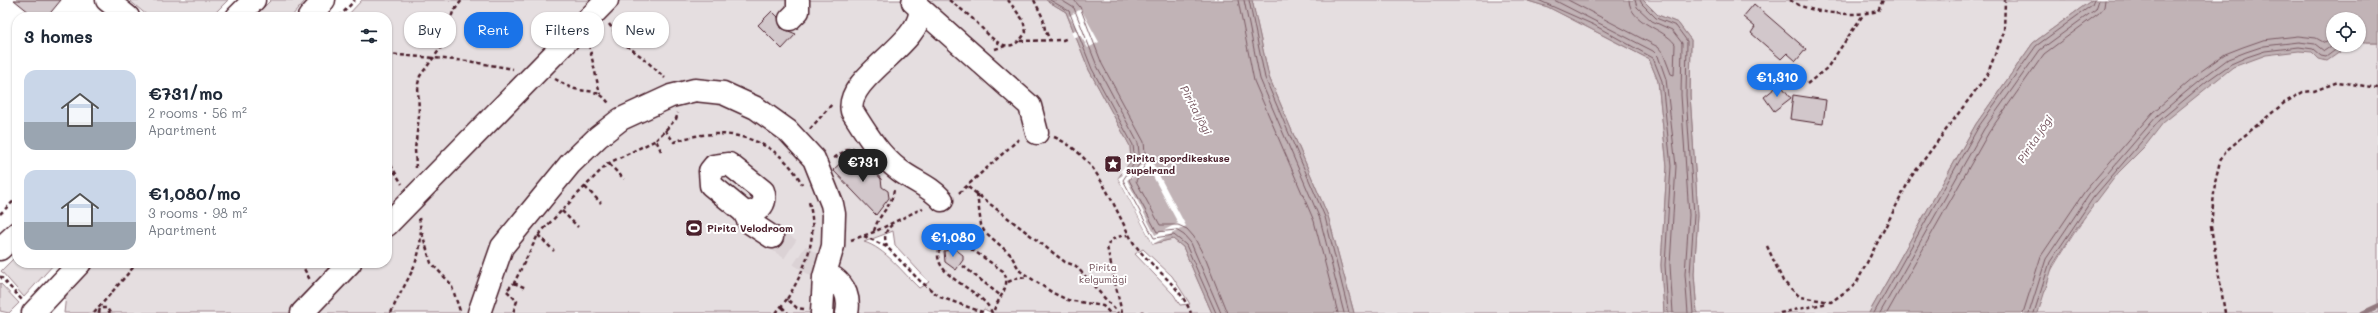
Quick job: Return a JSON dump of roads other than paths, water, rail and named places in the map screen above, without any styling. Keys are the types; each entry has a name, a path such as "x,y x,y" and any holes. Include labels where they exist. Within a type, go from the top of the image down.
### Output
{"main road":[{"path":"107,0 122,12"},
{"path":"235,12 254,0"},
{"path":"313,12 324,0"},
{"path":"915,5 1030,106 1035,120 1037,133"},
{"path":"915,5 920,16 915,28 869,76 852,98 850,104 852,111 880,154 900,171 932,190 942,200"},
{"path":"392,220 598,9"},
{"path":"479,313 502,247 570,164 598,138 611,108 648,106 686,91 708,91 740,99 788,132 814,159 832,204 834,214 833,246 824,277 822,313"},
{"path":"744,212 749,222 772,237"},
{"path":"0,249 12,238"},
{"path":"28,306 58,286 75,268"},
{"path":"302,313 345,268"},
{"path":"834,278 845,291 847,313"},
{"path":"56,313 54,305 58,286"}],"water":[{"name":"Pirita jõgi","path":"1046,0 1252,0 1269,77 1328,216 1354,313 1212,313 1183,247 1173,239 1153,244 1118,178 1131,161 1130,146 1089,70 1066,12"},
{"path":"1525,0 1643,0 1658,15 1678,23 1691,40 1690,95 1698,215 1694,274 1697,313 1664,313 1661,265 1667,166 1658,81 1649,59 1548,7"},
{"name":"Pirita jõgi","path":"2092,0 2378,0 2378,42 2366,42 2366,12 2326,12 2326,52 2340,52 2327,61 2319,59 2312,52 2299,51 2266,55 2233,67 2163,123 2146,145 2118,173 2075,230 2053,265 2038,313 1869,313 1976,124 2033,43"}],"waterway":[{"path":"2363,313 2378,306"}],"tunnel":[{"path":"772,237 834,278"}],"place":[{"name":"Pirita spordikeskuse supelrand","path":"1113,164"},
{"name":"Pirita Velodroom","path":"694,228"}],"park label":[{"name":"Pirita kelgumägi","path":"1103,272"}]}
